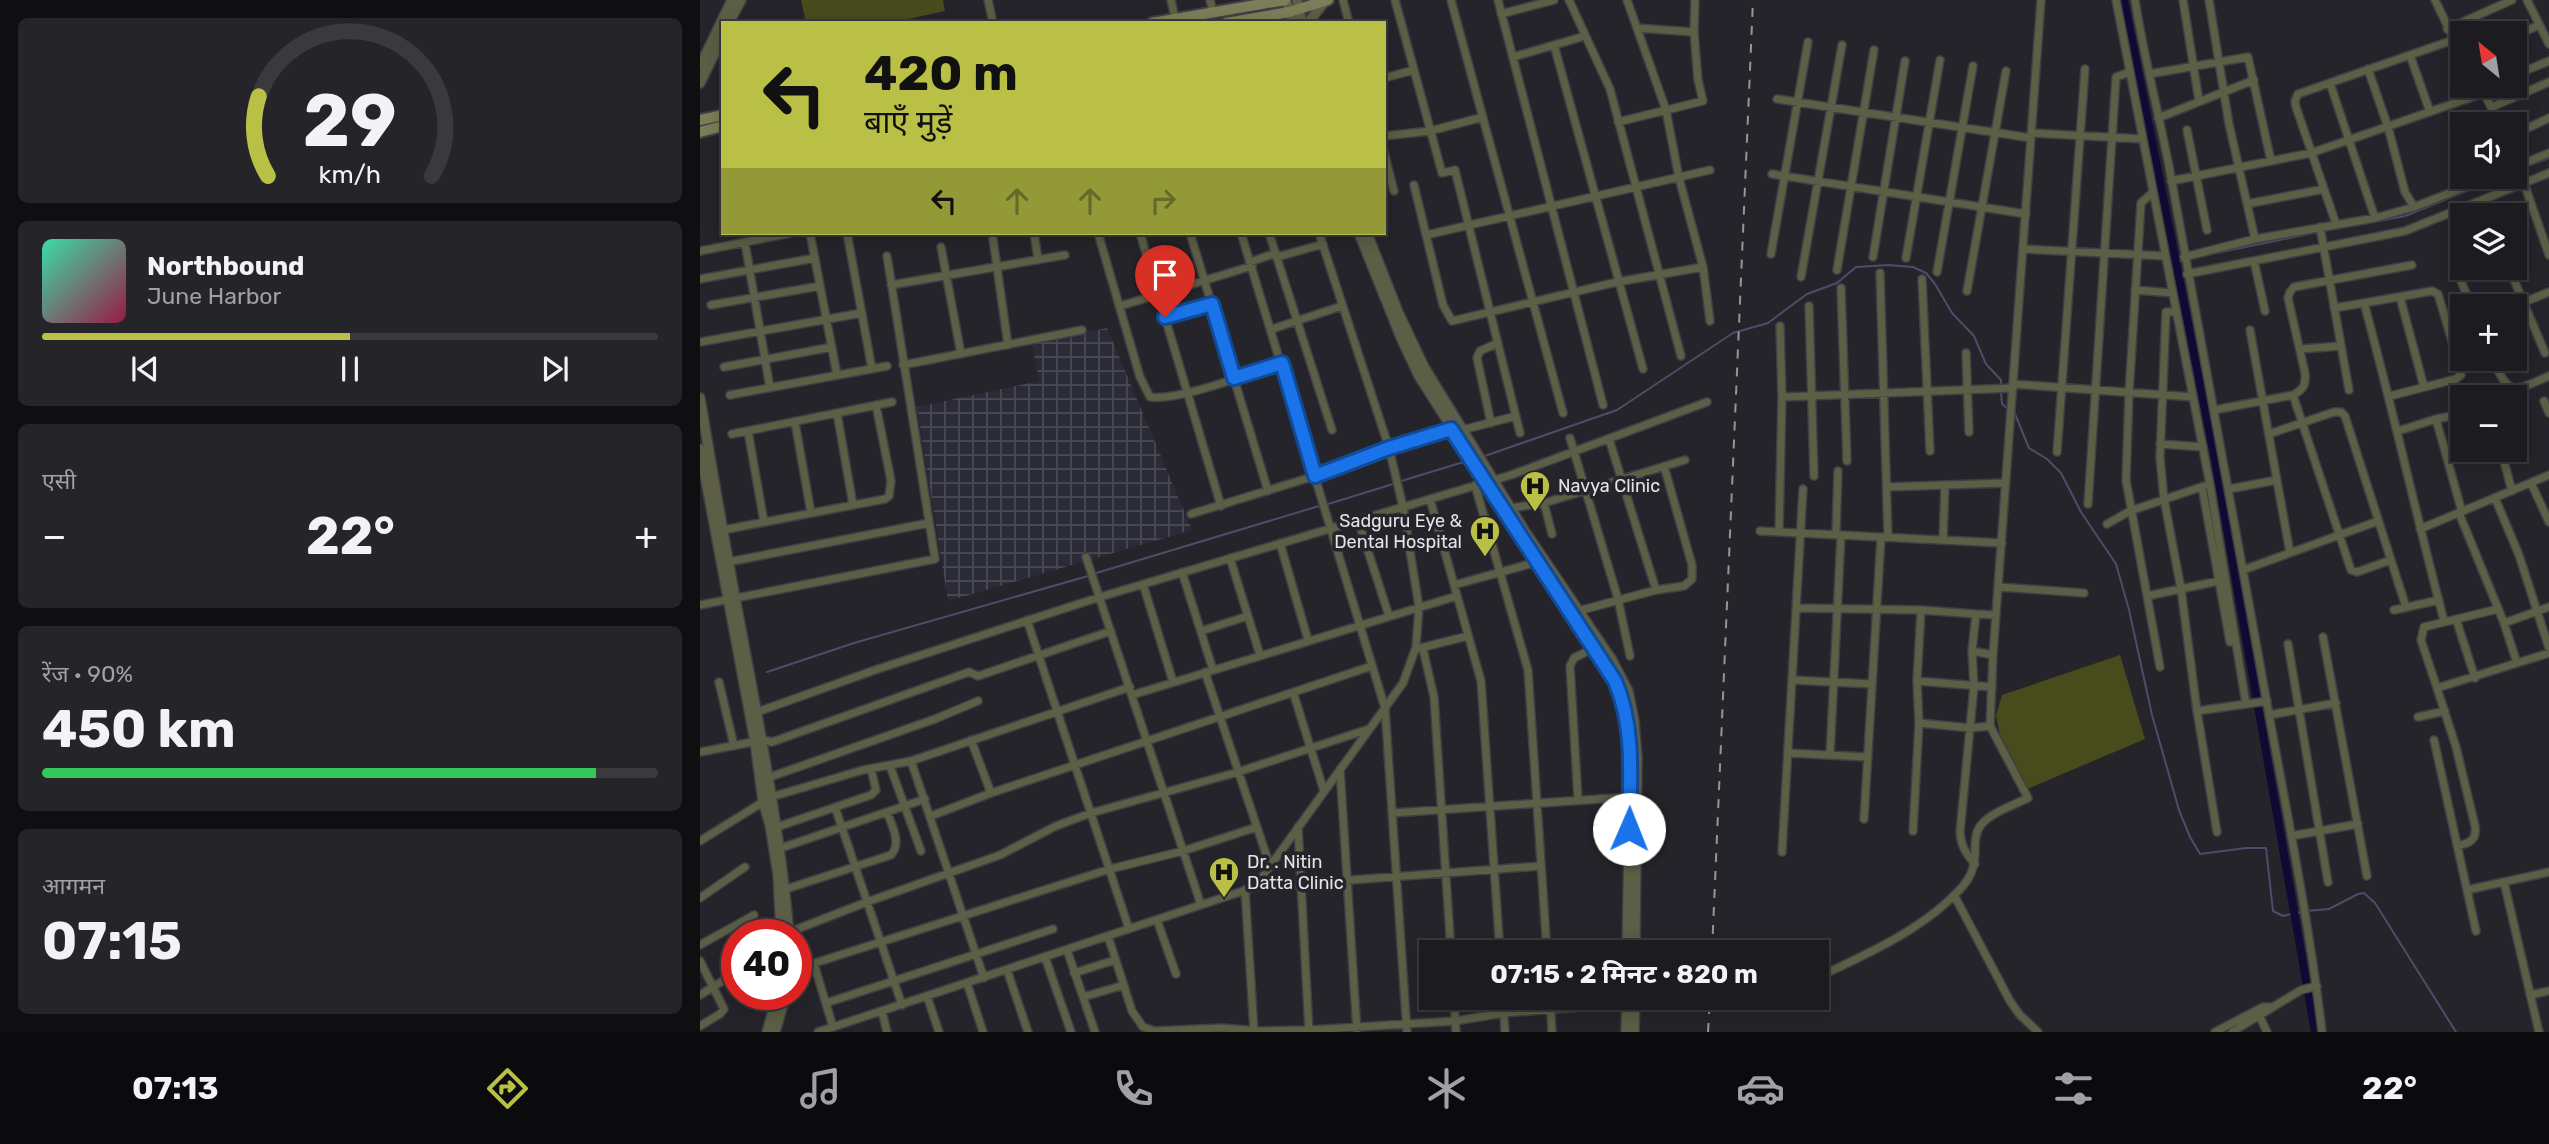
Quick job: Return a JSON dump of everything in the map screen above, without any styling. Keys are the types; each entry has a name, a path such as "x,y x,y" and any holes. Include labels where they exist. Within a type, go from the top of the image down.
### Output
{"main road":[{"path":"1259,19 1291,7 1326,1"},
{"path":"1161,21 1251,3 1291,7"},
{"path":"700,120 721,115"},
{"path":"700,132 721,127"}],"street":[{"path":"722,21 732,0"},
{"path":"730,21 741,0"},
{"path":"988,0 993,21"},
{"path":"1171,0 1175,18"},
{"path":"1210,0 1213,12"},
{"path":"1343,0 1348,21"},
{"path":"1395,0 1442,173 1455,170 1520,433"},
{"path":"1451,0 1563,413"},
{"path":"1498,0 1603,405"},
{"path":"1502,14 1554,0"},
{"path":"1569,0 1609,89 1681,356"},
{"path":"1627,0 1666,110 1679,178 1703,267 1710,321"},
{"path":"1618,122 1703,101 1698,80 1694,32 1695,0"},
{"path":"1829,972 1880,947 1926,918 1954,895 1976,865 1976,840 1983,823 2028,798 1990,726 2011,421 2010,387 2026,214 2041,0"},
{"path":"2116,0 2203,447 2219,582 2230,642"},
{"path":"2134,0 2244,570 2264,701 2269,715 2304,905 2322,1032"},
{"path":"2183,0 2199,101"},
{"path":"2209,0 2223,91 2255,239"},
{"path":"2435,0 2450,34"},
{"path":"2447,29 2512,0"},
{"path":"2527,0 2549,44"},
{"path":"1310,21 1326,1"},
{"path":"1251,3 1259,19"},
{"path":"700,66 721,23"},
{"path":"2527,30 2539,25"},
{"path":"1637,28 1694,32"},
{"path":"1513,57 1586,36"},
{"path":"700,83 721,40"},
{"path":"2336,225 2295,101 2298,94 2450,41"},
{"path":"1771,254 1808,42"},
{"path":"1554,45 1643,369"},
{"path":"1801,277 1842,45"},
{"path":"1837,270 1874,50"},
{"path":"2410,55 2430,112"},
{"path":"2149,74 2248,57 2271,161"},
{"path":"1906,258 1940,60"},
{"path":"1873,257 1905,61"},
{"path":"2527,70 2549,61"},
{"path":"1937,272 1973,66"},
{"path":"2057,452 2085,69"},
{"path":"2368,69 2388,127 2405,192 2414,207"},
{"path":"1386,77 1414,70"},
{"path":"1967,291 2006,71"},
{"path":"2088,504 2116,78 2130,72"},
{"path":"2158,118 2254,79"},
{"path":"2492,107 2549,82"},
{"path":"2330,83 2375,218"},
{"path":"2171,181 2311,153 2430,112 2462,98"},
{"path":"2487,98 2494,112"},
{"path":"1777,99 1996,132 2143,139"},
{"path":"1386,136 1430,131 1483,117"},
{"path":"2527,128 2549,118"},
{"path":"2187,130 2207,230"},
{"path":"2527,164 2549,153"},
{"path":"1386,160 1394,191"},
{"path":"1426,235 1710,170"},
{"path":"2527,182 2549,173"},
{"path":"1772,174 2026,214"},
{"path":"1413,185 1443,305 1452,321 1617,282 1703,267"},
{"path":"2247,204 2324,189"},
{"path":"2168,270 2255,239 2375,218 2414,207 2460,189"},
{"path":"2185,264 2254,261 2405,231 2510,189"},
{"path":"2527,189 2549,255"},
{"path":"2153,192 2141,203 2126,480 2160,667"},
{"path":"2320,227 2349,390"},
{"path":"700,251 782,235"},
{"path":"810,235 837,375"},
{"path":"847,235 873,369"},
{"path":"1034,235 1038,259"},
{"path":"1099,235 1140,377 1150,397 1187,392 1282,363"},
{"path":"1141,235 1221,506"},
{"path":"1191,235 1268,491"},
{"path":"1242,235 1384,708 1406,1028"},
{"path":"1270,235 1332,430"},
{"path":"1320,235 1389,448 1403,506 1419,607 1420,648 1434,696 1450,940"},
{"path":"1360,235 1412,363 1451,429 1469,449 1511,508 1622,676 1634,721 1638,815 1635,940"},
{"path":"1368,235 1413,346 1462,430 1469,449"},
{"path":"993,239 1008,345"},
{"path":"745,243 770,388"},
{"path":"1120,306 1205,281 1276,255 1323,244"},
{"path":"941,247 961,354"},
{"path":"2023,248 2165,256"},
{"path":"891,285 1065,255"},
{"path":"700,605 935,559 887,256"},
{"path":"700,279 815,258"},
{"path":"2254,261 2265,311"},
{"path":"2214,410 2293,395 2302,390 2306,383 2288,298 2294,287 2412,265"},
{"path":"1864,818 1876,611 1887,487 1880,273"},
{"path":"1922,279 1930,451"},
{"path":"711,305 820,286"},
{"path":"1840,288 1847,461"},
{"path":"2135,290 2173,293"},
{"path":"2334,308 2432,291 2438,294 2461,375 2456,379 2390,396"},
{"path":"2527,302 2549,292"},
{"path":"2400,297 2424,387"},
{"path":"2364,303 2390,396 2444,621"},
{"path":"1165,317 1212,304"},
{"path":"1272,330 1342,306"},
{"path":"1809,306 1814,476"},
{"path":"2527,310 2544,353"},
{"path":"2176,312 2166,312 2160,444 2164,499 2182,589 2197,712 2217,832"},
{"path":"700,341 862,313"},
{"path":"1779,532 1783,397 1780,326"},
{"path":"903,365 1083,330"},
{"path":"2250,330 2290,553"},
{"path":"1491,423 1477,358 1480,351 1498,343"},
{"path":"2300,348 2341,346"},
{"path":"724,367 832,347"},
{"path":"1966,353 1969,432"},
{"path":"730,395 887,366"},
{"path":"2498,371 2502,380 2510,387 2521,388 2549,376"},
{"path":"1783,397 2010,387 2193,397"},
{"path":"2293,395 2351,570 2357,572 2391,560"},
{"path":"700,398 723,530 725,563"},
{"path":"2544,401 2549,413"},
{"path":"733,434 892,402"},
{"path":"757,712 1027,620 1490,481 1574,453 1707,402"},
{"path":"723,530 885,499 889,496 891,490 876,405"},
{"path":"2269,434 2334,412 2341,412 2345,416 2406,607"},
{"path":"837,413 853,505"},
{"path":"1462,430 1516,416"},
{"path":"2398,431 2450,416"},
{"path":"2436,419 2461,512 2517,663"},
{"path":"795,422 811,513"},
{"path":"1191,514 1315,476 1389,448 1451,429"},
{"path":"748,431 764,522"},
{"path":"1570,438 1618,599 1630,656"},
{"path":"1609,439 1656,590"},
{"path":"2160,444 2203,447"},
{"path":"700,449 759,741 777,848 784,919"},
{"path":"1511,508 1544,503 1685,460"},
{"path":"2504,462 2512,491"},
{"path":"1578,611 1656,590 1684,586 1692,579 1692,565 1664,466"},
{"path":"1830,755 1837,609 1838,471"},
{"path":"2420,529 2549,475"},
{"path":"2229,489 2277,480"},
{"path":"1490,481 1537,562 1615,681 1624,708 1630,797 1627,940"},
{"path":"1887,487 2006,483"},
{"path":"2531,483 2549,522"},
{"path":"1475,485 1528,670 1546,940"},
{"path":"1943,540 1945,485"},
{"path":"2107,524 2130,511 2206,486"},
{"path":"2206,486 2248,704"},
{"path":"1782,852 1803,489"},
{"path":"2437,688 2475,678 2549,651 2519,555 2495,498"},
{"path":"1430,499 1480,681 1499,940"},
{"path":"1544,503 1552,534"},
{"path":"1358,520 1388,616"},
{"path":"2244,570 2378,521"},
{"path":"725,563 929,523"},
{"path":"1760,531 2002,543"},
{"path":"1280,543 1308,640"},
{"path":"1086,557 1201,905"},
{"path":"1230,558 1260,655"},
{"path":"1454,585 1537,562"},
{"path":"1182,572 1200,631 1220,717 1270,866"},
{"path":"2147,596 2219,582"},
{"path":"1143,584 1173,682"},
{"path":"1998,587 2084,593"},
{"path":"700,841 767,799 871,769 911,761 1057,712 1173,682 1457,596"},
{"path":"731,598 757,712 759,741 770,777 767,799 777,827 777,848"},
{"path":"2394,610 2439,600"},
{"path":"2504,623 2549,607"},
{"path":"1797,608 1920,610 1997,615"},
{"path":"2458,846 2472,841 2476,832 2456,747 2421,640 2421,632 2424,627 2444,621 2498,609"},
{"path":"1913,831 1919,723 1917,681 1920,610"},
{"path":"1976,614 1972,651 1974,686 1971,727 1960,832 1965,853 1976,865"},
{"path":"1200,631 1248,616"},
{"path":"2456,619 2475,678"},
{"path":"1027,620 1129,929"},
{"path":"700,752 759,741 772,742 969,672 978,676 1111,631"},
{"path":"1420,648 1468,636"},
{"path":"2323,637 2367,877"},
{"path":"2288,644 2328,882"},
{"path":"1255,887 1403,683 1420,648"},
{"path":"1578,799 1570,666 1574,658 1594,648"},
{"path":"1972,651 1993,655"},
{"path":"931,816 991,793 1372,666"},
{"path":"1793,680 1872,684"},
{"path":"1917,681 1992,687"},
{"path":"719,682 734,746"},
{"path":"1293,692 1324,791"},
{"path":"2197,712 2264,701"},
{"path":"770,777 978,702"},
{"path":"2269,715 2336,704"},
{"path":"2418,717 2445,711"},
{"path":"1919,723 1990,726"},
{"path":"812,923 1013,850 1056,826 1091,813 1238,772 1369,728"},
{"path":"971,740 991,793"},
{"path":"2434,740 2476,932"},
{"path":"1788,753 1867,757"},
{"path":"911,761 984,978"},
{"path":"890,766 921,851"},
{"path":"777,827 870,796 876,790 871,769"},
{"path":"1340,769 1357,1030"},
{"path":"1392,813 1630,797"},
{"path":"777,848 925,799"},
{"path":"835,807 902,1005"},
{"path":"782,890 891,855 897,849 897,842 887,812"},
{"path":"2291,836 2358,824"},
{"path":"833,1027 814,964 1110,869 1184,851 1257,827"},
{"path":"1298,827 1309,1031"},
{"path":"821,1031 1255,887 1541,866"},
{"path":"700,898 745,867"},
{"path":"2467,890 2549,872"},
{"path":"2504,882 2539,1032"},
{"path":"1245,890 1258,1031"},
{"path":"1954,895 2004,991 2026,1021 2038,1032"},
{"path":"700,945 754,915"},
{"path":"1157,920 1176,974"},
{"path":"826,1003 1053,929"},
{"path":"1108,936 1135,1017 1149,1031 1406,1028 1504,1013 1551,1010 1552,1032"},
{"path":"1067,950 1094,1032"},
{"path":"1045,957 1071,1032"},
{"path":"1074,973 1115,960"},
{"path":"700,961 724,1009 700,1026"},
{"path":"1007,970 1028,1032"},
{"path":"700,995 721,982"},
{"path":"967,983 984,1032"},
{"path":"1083,997 1124,985"},
{"path":"2232,1032 2301,990 2315,986"},
{"path":"2530,995 2549,991"},
{"path":"927,996 939,1032"},
{"path":"2215,1032 2263,1007 2272,1007"},
{"path":"767,1032 773,1010"},
{"path":"775,1032 781,1010"},
{"path":"1455,1010 1456,1032"},
{"path":"1504,1010 1505,1032"},
{"path":"1626,1032 1629,1010"},
{"path":"1632,1010 1634,1032"},
{"path":"882,1012 887,1032"},
{"path":"2260,1017 2267,1032"},
{"path":"2026,1021 2026,1032"}],"shaded area":[{"path":"1107,328 1192,530 948,601 917,407 1039,381 1032,343"}],"green space":[{"path":"801,0 943,0 945,11 899,21 806,21"},
{"path":"2120,655 2145,739 2027,789 2000,736 1996,715 2002,695"}],"waterway":[{"path":"2124,0 2215,460 2315,1032"},
{"path":"2527,166 2549,158"},
{"path":"2379,221 2405,216 2471,189"},
{"path":"2324,231 2349,226"},
{"path":"2197,257 2318,232"},
{"path":"2175,262 2185,260"},
{"path":"1482,457 1617,410 1733,333 1768,323 1807,294 1837,283 1856,267 1913,267 1926,273 1952,313 1974,336 1986,364 2001,380 2001,387"},
{"path":"2001,392 2002,404 2008,409"},
{"path":"2015,414 2029,448 2047,459 2061,473 2081,512 2116,564 2152,715 2179,810 2190,837 2200,854 2266,848 2273,911 2283,916 2300,912"},
{"path":"1398,482 1470,460"},
{"path":"1325,505 1393,484"},
{"path":"1093,574 1319,506"},
{"path":"767,672 854,643 1088,576"},
{"path":"2306,911 2329,909 2364,893 2375,903 2456,1032"}],"railway":[{"path":"1713,940 1753,0"},
{"path":"1708,1032 1709,1010"}],"place":[{"name":"Navya Clinic","path":"1535,513"},
{"name":"Sadguru Eye & Dental Hospital","path":"1485,558"},
{"name":"Dr. . Nitin Datta Clinic","path":"1224,899"}],"route":[{"path":"1165,317 1212,304 1234,378 1282,363 1315,476 1389,448 1451,429 1615,681 1627,722 1629,829"}]}
